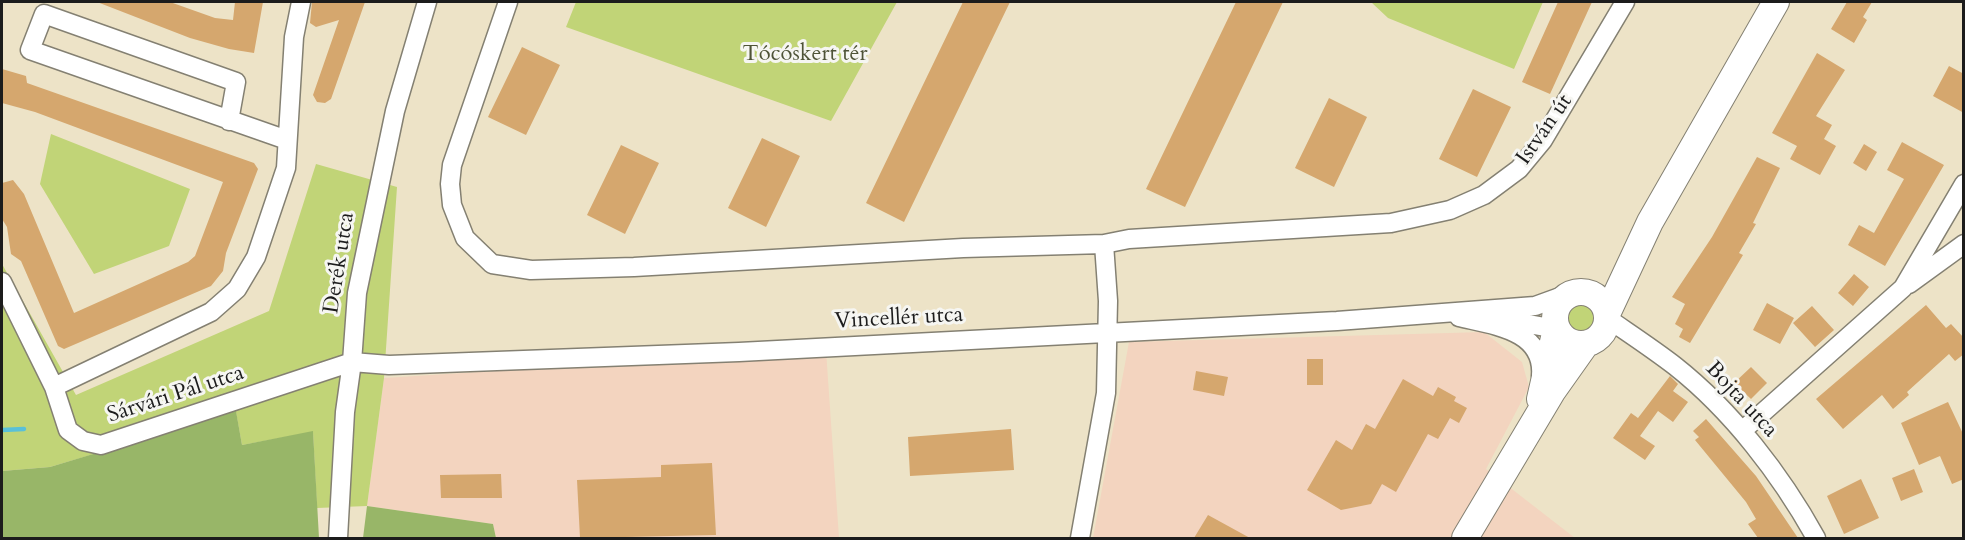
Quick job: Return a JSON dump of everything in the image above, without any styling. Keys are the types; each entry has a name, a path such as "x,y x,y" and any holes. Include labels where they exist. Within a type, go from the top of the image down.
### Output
{"street":[{"path":"54,387 211,312 237,289 256,257 286,168 294,37 301,2"},
{"name":"Derék utca","path":"338,538 344,422 352,362 357,293 395,111 427,2"},
{"path":"508,2 452,165 452,205 465,238 492,264 531,270 633,267 963,248 1104,244 1108,332 1106,393 1080,538"},
{"name":"István út","path":"1104,244 1149,238 1391,223 1450,210 1484,195 1519,169 1543,140 1625,2"},
{"path":"1465,538 1534,421 1586,344 1601,335 1607,316 1650,222 1776,2"},
{"path":"229,121 236,82 44,14 30,50 229,121 287,140"},
{"path":"1903,288 1964,184"},
{"path":"1534,421 1556,329 1555,309 1577,293 1650,222"},
{"path":"1742,430 1903,288 1964,244"},
{"name":"Sárvári Pál utca","path":"2,282 54,387 68,430 83,441 101,445 352,362"},
{"path":"1577,293 1600,300 1607,316"},
{"name":"Vincellér utca","path":"352,362 389,365 684,355 1448,314 1535,306 1577,293"},
{"path":"1448,314 1507,328 1529,341 1542,369 1534,421"},
{"name":"Vincellér utca","path":"1448,314 1514,320 1556,329"},
{"name":"Bojta utca","path":"1607,316 1676,367 1742,430 1793,497 1816,538"},
{"path":"1556,329 1572,343 1586,344"}],"shaded area":[{"path":"1484,332 1522,362 1529,387 1486,469 1575,538 1093,538 1129,342"},
{"path":"826,350 839,538 496,538 493,524 367,506 384,378"}],"green space":[{"name":"Tócóskert tér","path":"576,2 897,2 831,121 566,27"},
{"path":"1371,2 1543,2 1514,69 1388,18"},
{"path":"51,134 190,189 169,246 94,274 40,184"},
{"path":"316,164 397,187 384,378 367,506 317,508 313,432 242,445 236,412 50,467 2,471 2,264 76,395 269,311"},
{"path":"1580,300 1587,301 1593,306 1598,312 1598,326 1593,332 1587,337 1580,338 1573,337 1567,332 1562,326 1561,319 1562,312 1567,306 1573,301"},
{"path":"236,411 242,445 313,431 319,538 2,538 2,471 50,467"},
{"path":"367,506 493,524 496,538 363,538"}],"building":[{"path":"97,2 170,2 215,18 233,20 235,2 263,2 254,53 229,49 190,38"},
{"path":"312,2 365,2 331,99 325,103 317,102 313,95 339,20 316,27 310,23"},
{"path":"963,2 1010,2 904,222 866,203"},
{"path":"1236,2 1283,2 1185,207 1146,189"},
{"path":"1558,2 1592,2 1550,94 1522,82"},
{"path":"1847,2 1872,2 1863,17 1867,20 1854,43 1831,29"},
{"path":"522,47 560,65 526,135 488,117"},
{"path":"1817,53 1845,70 1816,116 1832,125 1824,139 1836,146 1820,175 1790,159 1797,146 1772,133"},
{"path":"1949,66 1964,74 1964,113 1933,96"},
{"path":"2,69 26,76 27,83 254,163 258,169 226,253 223,271 211,286 64,349 58,346 21,261 11,254 7,227 2,219 2,183 13,180 24,194 74,313 188,262 195,256 223,182 35,112 2,103"},
{"path":"1473,89 1511,107 1477,177 1439,159"},
{"path":"1329,98 1367,117 1334,187 1295,168"},
{"path":"762,138 800,156 766,227 728,208"},
{"path":"1902,142 1944,165 1885,266 1848,245 1859,225 1874,233 1904,179 1887,170"},
{"path":"1864,144 1877,152 1866,171 1853,163"},
{"path":"621,145 659,163 625,234 587,215"},
{"path":"1757,157 1780,168 1753,223 1756,224 1739,253 1743,255 1690,343 1679,337 1683,329 1675,324 1685,304 1672,297 1712,237"},
{"path":"1854,274 1869,287 1853,306 1838,293"},
{"path":"1767,303 1794,318 1780,344 1753,330"},
{"path":"1926,305 1946,328 1951,324 1964,338 1964,354 1955,361 1949,354 1907,392 1909,395 1893,409 1882,395 1843,429 1816,399"},
{"path":"1812,306 1834,330 1815,347 1793,323"},
{"path":"1307,359 1323,359 1323,385 1307,385"},
{"path":"1751,367 1767,383 1751,399 1734,383"},
{"path":"1196,371 1228,377 1224,396 1193,390"},
{"path":"1670,376 1678,384 1673,391 1688,402 1673,422 1658,411 1640,436 1655,446 1645,460 1613,438 1631,413 1638,418"},
{"path":"1403,379 1433,396 1438,387 1456,397 1454,401 1467,408 1459,423 1450,418 1438,439 1428,434 1396,492 1382,484 1371,504 1341,510 1307,490 1336,440 1352,450 1366,424 1375,429"},
{"path":"1948,402 1964,436 1964,479 1952,484 1940,456 1919,465 1901,423"},
{"path":"1706,419 1756,476 1798,538 1758,538 1748,524 1756,519 1746,502 1695,440 1699,437 1693,431"},
{"path":"1011,429 1014,470 910,476 908,437"},
{"path":"712,463 716,535 580,538 577,480 661,477 661,465"},
{"path":"1914,469 1923,492 1901,501 1892,478"},
{"path":"501,474 502,498 441,498 440,475"},
{"path":"1861,479 1879,518 1844,534 1827,496"},
{"path":"1208,515 1250,538 1194,538"}],"waterway":[{"path":"2,430 24,429"}]}
